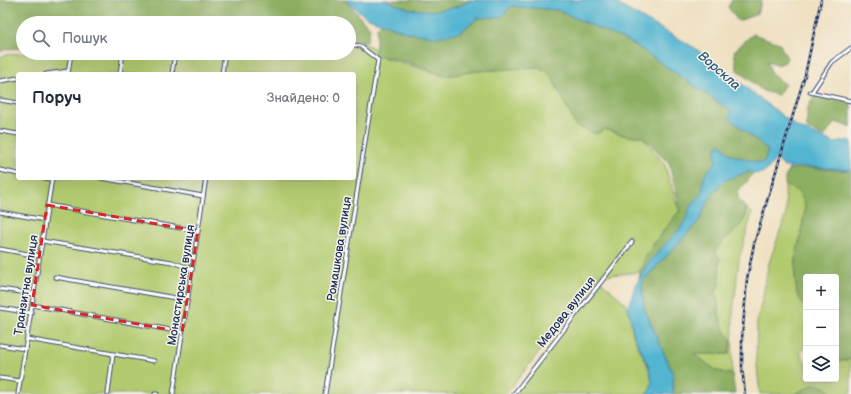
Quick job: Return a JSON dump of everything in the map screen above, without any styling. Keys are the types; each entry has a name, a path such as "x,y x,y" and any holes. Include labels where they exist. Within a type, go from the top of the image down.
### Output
{"street":[{"name":"Ромашкова вулиця","path":"325,394 378,60 360,46 356,45"},
{"path":"851,48 832,62 811,92 851,101"},
{"path":"68,72 69,60"},
{"path":"120,72 122,60"},
{"path":"172,72 174,60"},
{"path":"222,72 224,60"},
{"path":"0,81 16,78"},
{"path":"0,100 16,103"},
{"path":"0,131 16,134"},
{"path":"0,170 16,174"},
{"name":"Транзитна вулиця","path":"18,394 52,180"},
{"path":"112,180 203,196"},
{"name":"Монастирська вулиця","path":"173,394 206,180"},
{"path":"47,205 198,231"},
{"path":"0,212 45,220"},
{"path":"42,242 172,262 192,270"},
{"name":"Медова вулиця","path":"514,394 632,242"},
{"path":"0,249 40,256"},
{"path":"55,277 187,300"},
{"path":"0,289 34,294"},
{"path":"32,305 182,332"},
{"path":"0,308 31,313"},
{"path":"27,339 154,361"},
{"path":"0,345 25,349"},
{"path":"108,394 113,354"},
{"path":"0,378 20,381"}],"highlighted area":[{"path":"47,205 198,231 182,332 32,305"}],"green space":[{"path":"0,0 345,0 370,28 367,42 356,40 356,16 16,16 16,48 7,49 0,52"},
{"path":"385,0 471,0 449,9 423,11 405,8"},
{"path":"732,0 762,0 757,14 738,21 728,7"},
{"path":"511,6 557,10 632,43 731,111 730,118 768,150 765,160 761,163 731,155 720,143 716,148 716,162 704,178 703,191 690,208 681,227 646,266 639,279 644,260 649,251 680,210 669,163 642,136 626,136 605,129 596,134 576,126 551,75 539,67 478,71 445,76 407,62 375,55 377,28 381,23 409,33 460,32 478,18 501,17"},
{"path":"753,34 779,43 787,58 785,62 778,65 767,61 772,75 785,84 778,95 763,91 737,70 734,51"},
{"path":"356,42 373,48 384,58 445,76 478,71 539,67 551,74 576,126 605,129 626,136 642,136 665,165 678,208 680,210 648,253 640,272 599,276 506,394 0,394 0,57 16,54 16,60 356,60"},
{"path":"815,95 851,103 851,127 835,122 824,137 807,128 807,109"},
{"path":"810,168 851,171 851,359 839,361 839,274 803,274 803,304 797,294 795,276 796,258 805,211 804,201 798,191 785,185 785,178 789,169"},
{"path":"750,172 753,173 746,183 737,191 739,200 746,207 743,222 718,246 715,251 720,259 720,284 716,291 720,319 731,340 729,354 694,354 717,371 732,374 735,394 673,394 673,374 644,308 642,289 643,281 700,220 715,190 728,179"},
{"path":"785,185 798,191 804,201 805,211 796,258 795,276 797,294 803,304 803,348 800,354 803,358 803,382 839,382 839,361 851,359 851,394 760,394 756,357 757,321 768,266 786,214"},
{"path":"746,207 752,213 739,259 733,312 732,374 717,371 693,354 729,354 731,340 720,319 716,291 720,284 720,259 714,251 746,216"},
{"path":"601,281 628,307 633,335 650,374 652,382 650,389 646,394 514,394"},
{"path":"815,384 827,388 832,394 794,394"}],"water":[{"name":"Ворскла","path":"345,0 385,0 409,9 432,11 457,7 471,0 610,0 695,48 797,127 835,143 851,140 851,170 784,167 776,158 763,173 755,174 750,172 732,178 725,181 715,190 700,220 643,281 642,289 644,308 673,374 673,394 646,394 649,392 652,382 649,367 634,336 628,307 634,289 646,266 681,227 690,208 703,191 704,178 707,171 716,162 716,148 720,143 731,155 761,163 765,160 768,150 729,118 731,111 632,43 557,10 511,6 501,17 478,18 460,32 438,37 409,33 366,17"}],"railway":[{"path":"745,394 742,367 742,339 747,279 754,244 805,75 821,0"}]}
